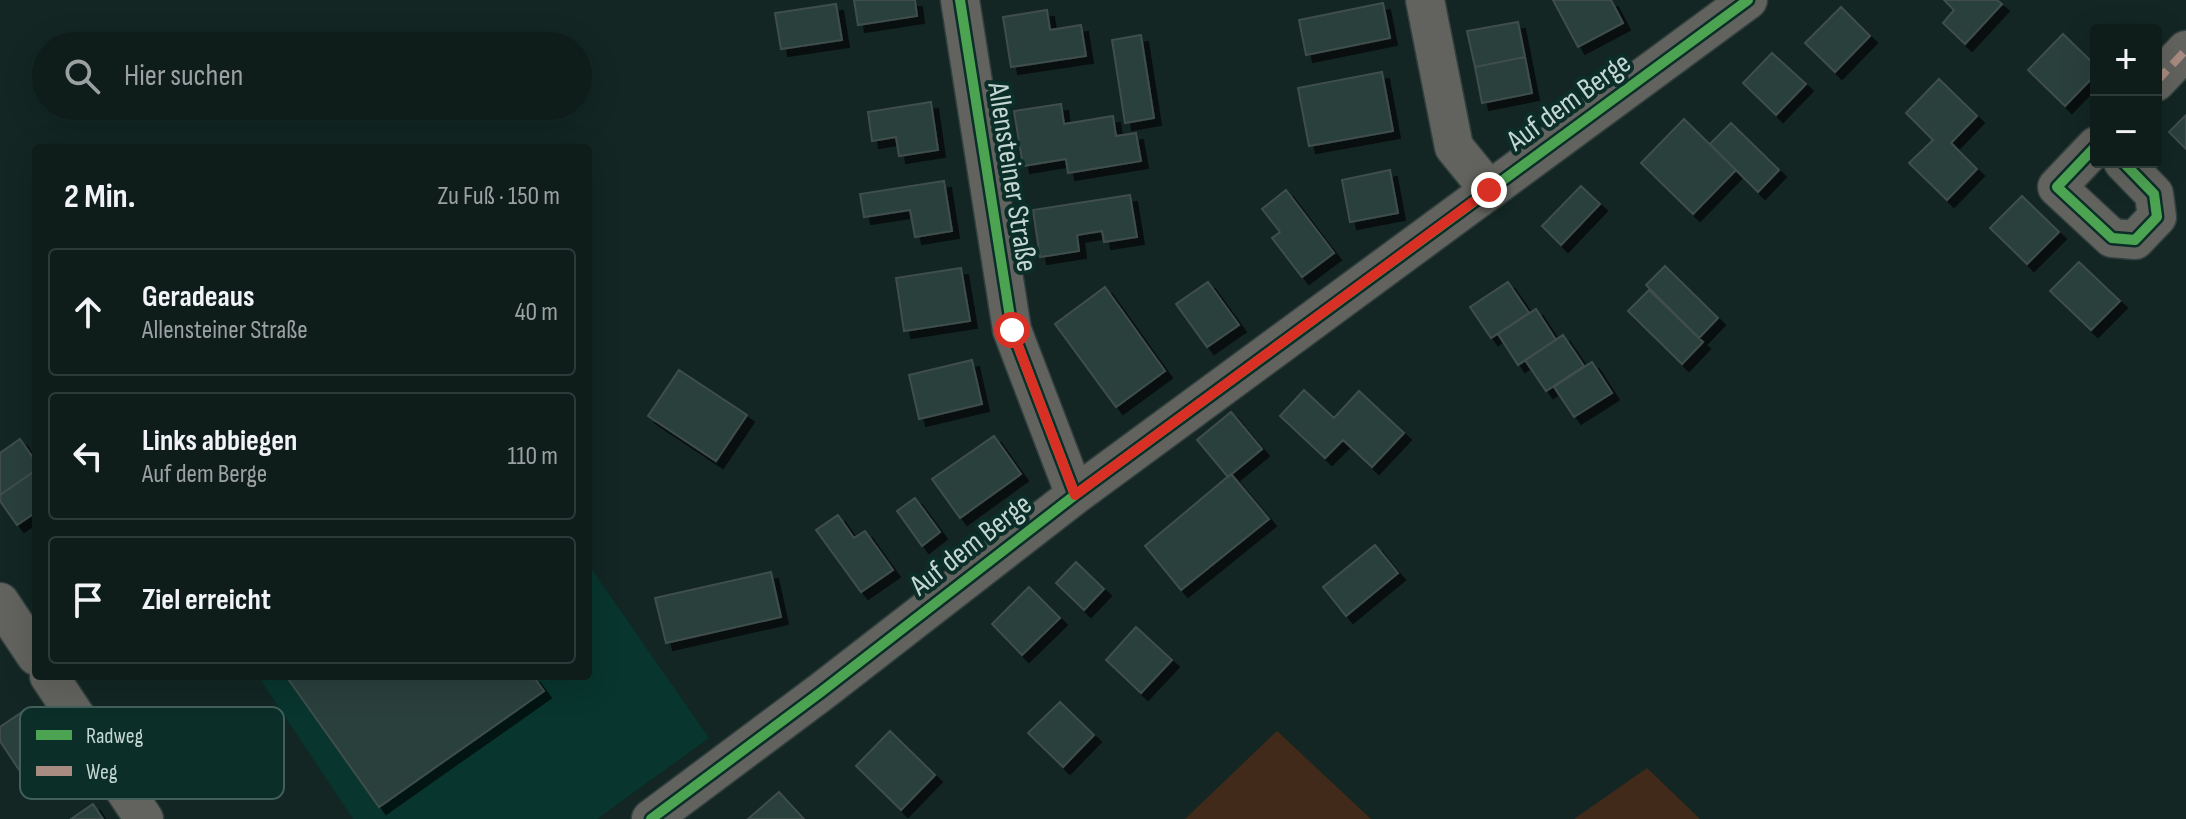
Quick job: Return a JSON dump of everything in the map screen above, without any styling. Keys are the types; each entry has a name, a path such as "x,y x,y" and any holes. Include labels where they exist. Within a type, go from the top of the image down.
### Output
{"street":[{"name":"Allensteiner Straße","path":"960,0 1012,330 1075,495"},
{"path":"1425,0 1454,147 1489,190"},
{"name":"Auf dem Berge","path":"651,819 1075,495 1748,0"},
{"path":"2162,76 2186,50"},
{"path":"2090,152 2057,187 2112,238 2135,240 2157,217 2154,194 2129,168"},
{"path":"0,602 32,650"},
{"path":"52,680 70,707"},
{"path":"131,799 144,819"}],"shaded area":[{"path":"592,570 709,738 597,819 353,819 284,715 284,707 279,707 261,680 592,680"},
{"path":"1277,731 1371,819 1185,819"},
{"path":"1647,768 1700,819 1574,819"}],"building":[{"path":"854,0 915,0 917,16 858,25"},
{"path":"1553,0 1611,0 1623,23 1578,47"},
{"path":"1944,0 1997,0 2002,4 1965,44 1943,23 1954,10"},
{"path":"1383,3 1390,38 1306,55 1299,20"},
{"path":"836,4 842,40 781,49 775,13"},
{"path":"1841,7 1870,36 1835,72 1805,43"},
{"path":"1047,10 1050,30 1081,25 1086,56 1011,67 1003,17"},
{"path":"1518,22 1525,57 1475,67 1467,31"},
{"path":"2063,34 2090,60 2090,80 2065,106 2028,70"},
{"path":"1141,35 1154,118 1125,123 1112,40"},
{"path":"1772,53 1806,84 1776,115 1743,83"},
{"path":"1525,57 1532,93 1482,103 1475,67"},
{"path":"1382,72 1393,131 1309,146 1298,88"},
{"path":"1939,79 1977,116 1951,143 1977,169 1947,200 1909,163 1933,140 1906,113"},
{"path":"931,102 938,150 899,156 896,137 872,141 868,112"},
{"path":"1061,104 1064,124 1113,116 1116,136 1136,133 1141,161 1068,173 1066,159 1023,166 1014,111"},
{"path":"2186,115 2186,149 2169,132"},
{"path":"1684,119 1736,170 1693,214 1641,163"},
{"path":"1731,123 1779,170 1758,192 1710,144"},
{"path":"1390,170 1398,213 1350,222 1342,180"},
{"path":"944,181 952,231 915,237 910,210 864,217 860,194"},
{"path":"1581,186 1600,204 1561,245 1542,226"},
{"path":"1286,190 1334,253 1302,277 1272,238 1280,232 1262,209"},
{"path":"1130,195 1137,237 1104,242 1102,231 1077,235 1079,251 1040,257 1033,210"},
{"path":"2022,196 2059,232 2027,264 1990,228"},
{"path":"2079,262 2120,301 2091,330 2050,291"},
{"path":"1665,266 1718,318 1699,338 1646,285"},
{"path":"961,268 970,321 904,331 896,278"},
{"path":"1208,282 1239,325 1207,347 1176,304"},
{"path":"1508,282 1529,313 1491,338 1470,307"},
{"path":"1105,287 1165,371 1116,407 1055,324"},
{"path":"1649,290 1703,342 1682,364 1628,311"},
{"path":"1536,309 1556,340 1518,365 1498,334"},
{"path":"1563,335 1584,366 1546,391 1525,360"},
{"path":"972,360 982,404 919,419 909,375"},
{"path":"1592,362 1612,393 1574,417 1554,387"},
{"path":"679,370 747,415 716,461 648,416"},
{"path":"1304,390 1334,418 1359,391 1404,433 1372,467 1343,440 1325,458 1280,416"},
{"path":"1231,412 1262,449 1228,477 1197,440"},
{"path":"994,436 1021,474 960,518 932,479"},
{"path":"20,439 32,456 32,473 0,495 0,453"},
{"path":"32,473 32,515 17,525 0,501 0,495"},
{"path":"1231,474 1269,519 1181,590 1145,546"},
{"path":"915,498 940,532 922,546 897,511"},
{"path":"838,515 854,538 865,531 893,570 861,592 816,530"},
{"path":"1375,545 1398,573 1346,616 1323,587"},
{"path":"1076,562 1104,589 1084,610 1056,583"},
{"path":"771,572 781,617 666,643 655,598"},
{"path":"1029,587 1060,618 1022,655 992,624"},
{"path":"1136,627 1172,660 1141,693 1106,660"},
{"path":"289,680 536,680 544,691 379,807"},
{"path":"1060,702 1094,735 1063,767 1028,733"},
{"path":"20,713 20,771 0,741 0,727"},
{"path":"890,731 935,775 901,810 856,766"},
{"path":"779,792 804,819 748,819"},
{"path":"93,804 103,819 71,819"}],"marked path":[{"path":"2162,76 2186,50"}],"cycle path":[{"path":"960,0 1012,330 1075,495"},
{"path":"651,819 1075,495 1748,0"},
{"path":"2090,152 2057,187 2112,238 2135,240 2157,217 2154,194 2129,168"}],"route":[{"path":"1012,330 1075,495 1489,190"}]}
